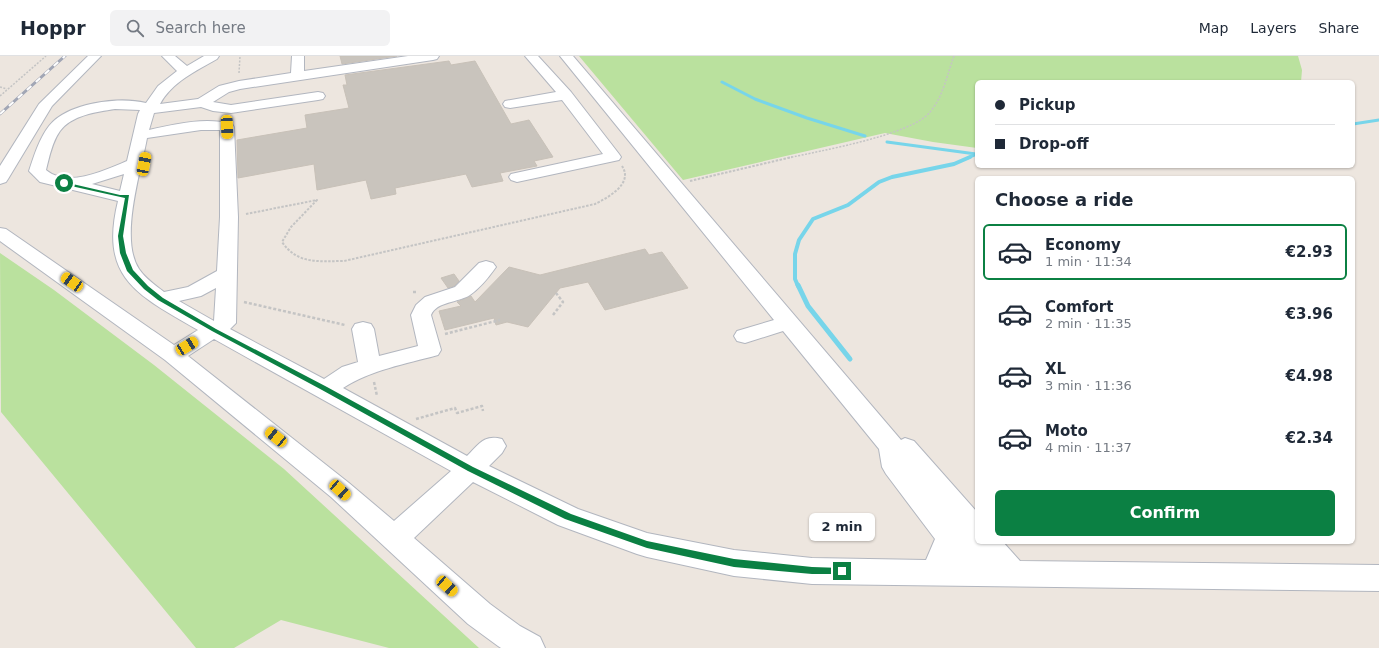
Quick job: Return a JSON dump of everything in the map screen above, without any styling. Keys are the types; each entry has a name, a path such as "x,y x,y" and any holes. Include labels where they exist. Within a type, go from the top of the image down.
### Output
{"lane":[{"path":"0,179 46,104 95,56"},
{"path":"156,56 164,56"},
{"path":"168,56 181,68 188,70"},
{"path":"128,196 120,196 50,181 42,177 37,171 55,128 60,123 82,112 119,104 162,89 188,70 213,56"},
{"path":"297,76 298,56"},
{"path":"119,104 144,106 151,109 202,102 214,94 229,88 297,76 382,69 418,64 433,56"},
{"path":"517,177 613,157 566,95 531,56"},
{"path":"566,56 674,184 787,323 892,447 892,456 895,467 950,537 982,574"},
{"path":"162,89 155,99 151,109 145,114 128,196 121,236 123,253 130,271 153,293 214,330 470,469 568,516 647,544 734,563 812,571 1379,578"},
{"path":"510,104 566,95"},
{"path":"202,102 213,107 230,109 318,96"},
{"path":"151,109 154,113 131,224 137,261 153,293"},
{"path":"150,134 208,125 222,125 227,127 229,217 225,323 173,355"},
{"path":"64,183 104,176 134,164"},
{"path":"0,233 173,355 340,490 479,614 509,636 529,648"},
{"path":"325,389 350,373 370,366 430,350 421,315 422,310 431,302 460,293 475,273"},
{"path":"153,293 194,292 227,274"},
{"path":"745,336 787,323"},
{"path":"363,329 370,366"},
{"path":"394,539 493,446"},
{"path":"905,448 975,530"},
{"path":"934,573 950,537"},
{"path":"988,544 1013,574"}],"path":[{"path":"0,96 46,56"},
{"path":"674,184 890,134 913,124 928,114 938,100 954,56"},
{"path":"0,88 8,89"},
{"path":"229,217 318,200 291,227 282,242 289,252 311,261 344,261 595,204 616,192 624,181 624,169 613,157"},
{"path":"552,315 563,302 556,293"},
{"path":"226,298 363,329"},
{"path":"370,366 377,396 384,400"},
{"path":"410,415 417,419 455,408 457,413 482,406 483,411"}],"green space":[{"path":"579,56 1298,56 1302,70 1301,80 975,80 975,148 885,133 683,180"},
{"path":"0,253 54,290 154,365 284,469 479,648 389,648 281,620 234,648 196,648 1,412"}],"building":[{"path":"340,56 397,56 342,64"},
{"path":"449,61 451,65 475,61 511,124 529,120 553,157 534,161 537,166 500,173 503,181 472,187 466,174 395,188 396,194 371,199 366,180 317,190 314,164 238,178 237,140 307,128 305,115 349,108 343,85 347,85 345,75"},
{"path":"645,249 649,255 662,252 688,288 605,310 588,282 560,288 528,327 507,322 496,325 494,318 445,330 439,311 461,306 457,302 471,296 475,302 509,267 540,275"},
{"path":"454,274 459,281 454,286 448,288 441,278"}],"waterway":[{"path":"722,82 755,99 807,118 865,136"},
{"path":"1355,124 1379,120"},
{"path":"887,142 975,154"},
{"path":"968,158 975,155"},
{"path":"798,286 795,279 795,254 799,240 813,219 848,205 879,182 892,177 954,164 970,157"},
{"path":"798,285 808,306 850,359"}],"railway":[{"path":"0,114 65,56"}],"route":[{"path":"64,183 120,196 128,196 123,215 121,236 123,253 130,271 146,288 160,299 214,330 470,469 568,516 647,544 734,563 812,571 842,571"}]}
